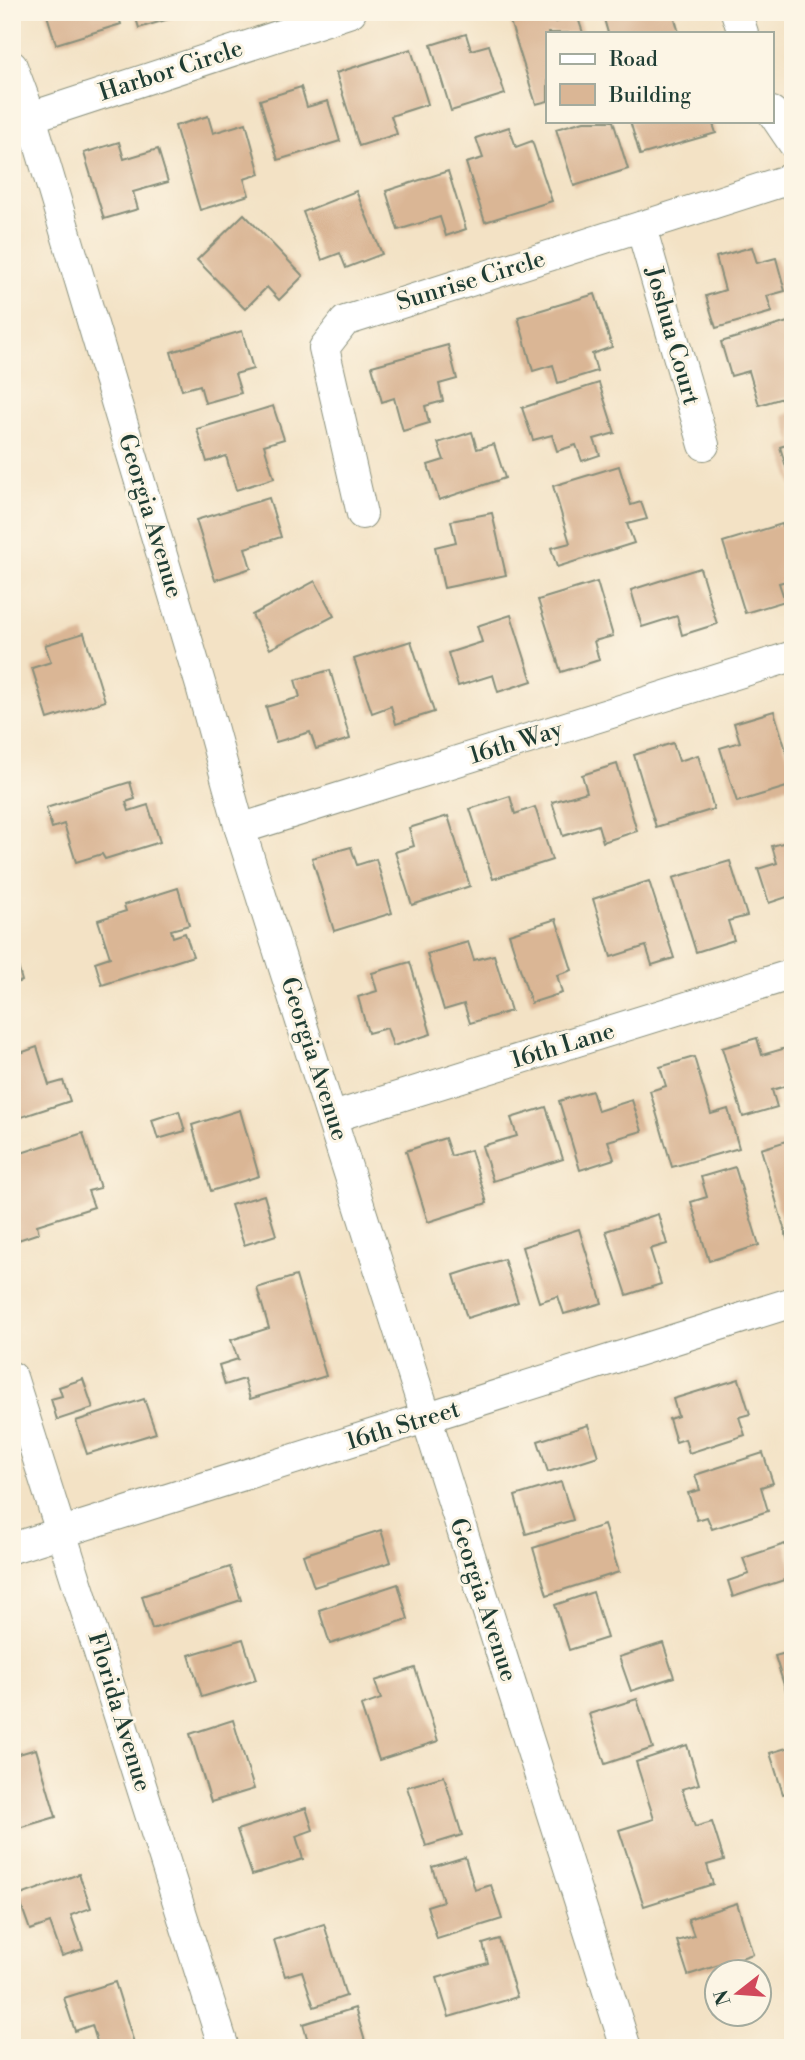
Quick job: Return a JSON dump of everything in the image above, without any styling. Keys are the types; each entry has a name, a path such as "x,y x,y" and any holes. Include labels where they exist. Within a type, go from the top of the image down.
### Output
{"street":[{"name":"Harbor Circle","path":"31,117 351,12"},
{"path":"736,12 743,32"},
{"name":"Georgia Avenue","path":"12,66 31,117 201,686 240,829 626,2048"},
{"path":"774,115 793,143"},
{"name":"Sunrise Circle","path":"362,514 324,348 345,321 793,178"},
{"name":"Joshua Court","path":"641,227 704,445"},
{"name":"16th Way","path":"240,829 793,656"},
{"name":"16th Lane","path":"333,1117 793,974"},
{"name":"16th Street","path":"12,1548 793,1303"},
{"name":"Florida Avenue","path":"12,1377 224,2048"}],"building":[{"path":"46,12 117,12 121,24 56,44"},
{"path":"134,12 189,12 189,13 139,28"},
{"path":"527,12 553,12 556,22 577,15 583,32 546,32 546,102 536,104 509,18"},
{"path":"602,12 673,12 679,32 608,32"},
{"path":"466,34 471,50 489,45 505,94 451,111 431,45"},
{"path":"411,49 428,104 391,116 397,134 359,146 336,73"},
{"path":"301,87 307,107 328,101 340,141 278,160 260,100"},
{"path":"208,116 213,133 246,123 260,174 244,179 249,195 200,210 175,126"},
{"path":"580,122 613,122 628,169 574,186 556,129"},
{"path":"630,122 712,122 716,133 640,155"},
{"path":"509,127 516,147 532,141 552,201 485,222 466,163 483,158 476,138"},
{"path":"119,142 124,159 158,149 168,182 133,192 138,209 104,219 84,153"},
{"path":"448,171 466,229 446,236 440,217 398,230 386,191"},
{"path":"356,191 382,254 346,268 340,253 322,260 303,212"},
{"path":"244,214 303,276 279,300 267,287 245,309 197,260"},
{"path":"752,247 757,263 776,258 785,291 767,296 772,312 716,328 706,296 725,290 716,257"},
{"path":"595,294 612,347 592,354 597,371 558,383 553,365 533,371 518,317"},
{"path":"791,321 793,395 759,405 749,371 731,376 721,342"},
{"path":"242,331 253,369 235,374 241,393 205,403 200,385 182,390 171,352"},
{"path":"448,345 457,379 439,384 443,401 425,406 429,423 403,431 394,398 382,402 372,366"},
{"path":"599,383 615,433 594,439 600,455 582,461 576,445 557,451 552,435 533,440 522,408"},
{"path":"273,406 284,439 264,445 274,478 236,490 226,456 207,462 197,429"},
{"path":"793,412 792,486 780,447 792,443 783,415"},
{"path":"472,432 477,449 494,444 505,478 439,500 428,465 444,460 438,443"},
{"path":"619,466 631,505 641,502 647,519 627,524 634,543 557,567 551,548 570,543 553,486"},
{"path":"269,498 281,537 245,548 251,568 215,580 196,520"},
{"path":"492,513 506,575 444,588 435,547 456,542 451,521"},
{"path":"782,524 793,558 793,579 779,583 785,601 745,613 723,542"},
{"path":"700,568 717,624 682,635 677,616 642,627 631,590"},
{"path":"315,581 334,616 270,649 252,615"},
{"path":"597,582 613,636 594,641 599,660 561,672 538,600"},
{"path":"511,615 532,681 498,692 493,675 458,686 448,653 482,642 477,626"},
{"path":"84,633 105,701 48,719 32,668 51,662 45,645"},
{"path":"411,641 434,712 396,724 391,706 372,713 354,659"},
{"path":"330,670 350,739 316,749 310,732 276,742 266,707 300,697 295,680"},
{"path":"774,711 793,773 793,785 737,802 720,748 740,742 734,723"},
{"path":"673,743 679,761 698,755 714,809 656,827 634,755"},
{"path":"617,764 637,831 603,842 598,825 563,836 552,802 587,792 582,775"},
{"path":"130,782 135,799 126,802 129,811 148,805 160,842 105,859 102,854 76,862 64,824 52,828 46,808"},
{"path":"510,796 515,814 535,807 552,860 493,879 470,809"},
{"path":"448,816 470,886 412,905 395,852 414,846 409,828"},
{"path":"793,840 793,895 769,903 758,869 777,863 772,846"},
{"path":"351,847 357,865 376,859 392,913 334,931 312,858"},
{"path":"730,861 747,916 728,921 734,940 696,952 673,878"},
{"path":"649,881 674,958 652,965 646,946 611,957 593,899"},
{"path":"178,888 189,925 171,930 173,937 185,933 193,956 102,985 95,962 110,957 98,920 126,911 124,905"},
{"path":"556,919 572,970 557,975 562,993 531,1003 509,934"},
{"path":"468,942 474,960 494,955 511,1011 470,1023 464,1004 444,1010 427,954"},
{"path":"16,959 22,981 12,984 12,961"},
{"path":"410,962 431,1034 393,1046 387,1028 368,1033 358,997 377,991 372,973"},
{"path":"757,1038 762,1055 793,1046 793,1084 772,1090 777,1107 743,1117 722,1048"},
{"path":"37,1047 49,1085 63,1081 70,1101 12,1120 12,1056"},
{"path":"694,1057 711,1114 728,1109 739,1148 672,1167 650,1091 666,1086 660,1067"},
{"path":"592,1091 598,1111 632,1100 642,1131 608,1141 614,1159 580,1170 559,1101"},
{"path":"546,1107 563,1159 493,1181 482,1146 517,1136 511,1118"},
{"path":"240,1110 259,1176 211,1191 192,1125"},
{"path":"179,1111 185,1131 158,1139 152,1120"},
{"path":"83,1133 100,1188 88,1191 94,1207 37,1225 39,1233 12,1242 12,1198 19,1195 12,1173 12,1156"},
{"path":"445,1138 451,1156 471,1150 487,1203 428,1222 406,1151"},
{"path":"793,1139 793,1244 789,1245 761,1149"},
{"path":"735,1167 759,1245 709,1261 691,1202 707,1197 701,1177"},
{"path":"264,1195 276,1235 244,1245 231,1205"},
{"path":"658,1214 667,1244 650,1249 661,1284 627,1295 606,1231"},
{"path":"579,1229 602,1303 564,1314 558,1296 539,1302 522,1247"},
{"path":"504,1259 518,1302 467,1318 454,1275"},
{"path":"296,1276 326,1376 250,1399 244,1379 225,1385 219,1365 238,1359 231,1340 269,1328 257,1288"},
{"path":"83,1379 93,1408 57,1420 51,1399 62,1396 59,1387"},
{"path":"739,1379 750,1414 739,1417 745,1435 689,1453 685,1439 676,1442 669,1419 678,1416 673,1399"},
{"path":"144,1399 156,1433 87,1454 76,1421"},
{"path":"588,1425 598,1456 548,1472 538,1441"},
{"path":"763,1453 773,1483 761,1487 768,1511 712,1529 707,1517 697,1520 688,1493 700,1490 695,1475"},
{"path":"561,1482 573,1520 526,1534 515,1496"},
{"path":"604,1525 619,1572 547,1595 533,1548"},
{"path":"381,1530 391,1562 314,1587 303,1555"},
{"path":"785,1544 793,1577 733,1597 728,1581 749,1574 743,1558"},
{"path":"230,1567 241,1600 152,1629 142,1596"},
{"path":"398,1584 408,1619 330,1644 319,1610"},
{"path":"593,1592 607,1638 569,1650 555,1605"},
{"path":"243,1639 256,1680 202,1697 189,1655"},
{"path":"663,1643 674,1677 631,1691 619,1657"},
{"path":"793,1651 793,1711 792,1711 775,1656"},
{"path":"415,1668 438,1741 379,1760 361,1706 381,1699 375,1681"},
{"path":"637,1699 653,1748 605,1764 589,1714"},
{"path":"233,1720 254,1789 211,1802 190,1734"},
{"path":"687,1745 699,1784 682,1789 695,1827 712,1822 724,1860 707,1865 713,1884 644,1906 619,1830 654,1819 636,1762"},
{"path":"793,1746 793,1791 783,1794 770,1753"},
{"path":"36,1749 56,1817 15,1829 12,1819 12,1756"},
{"path":"444,1776 462,1835 426,1846 407,1787"},
{"path":"306,1808 313,1830 296,1836 303,1859 252,1875 237,1830"},
{"path":"465,1857 475,1890 491,1885 502,1919 437,1939 427,1906 443,1901 432,1867"},
{"path":"79,1874 91,1908 71,1915 83,1949 62,1956 50,1923 30,1930 18,1896"},
{"path":"737,1903 753,1954 741,1958 704,1958 704,1970 688,1975 677,1941 694,1936 688,1919"},
{"path":"324,1924 346,1996 314,2007 302,1971 285,1976 274,1940"},
{"path":"499,1939 517,1997 449,2017 437,1978 488,1963 483,1944"},
{"path":"115,1982 135,2046 99,2048 92,2025 75,2031 64,1998"},
{"path":"355,2008 367,2048 310,2048 303,2024"}]}
